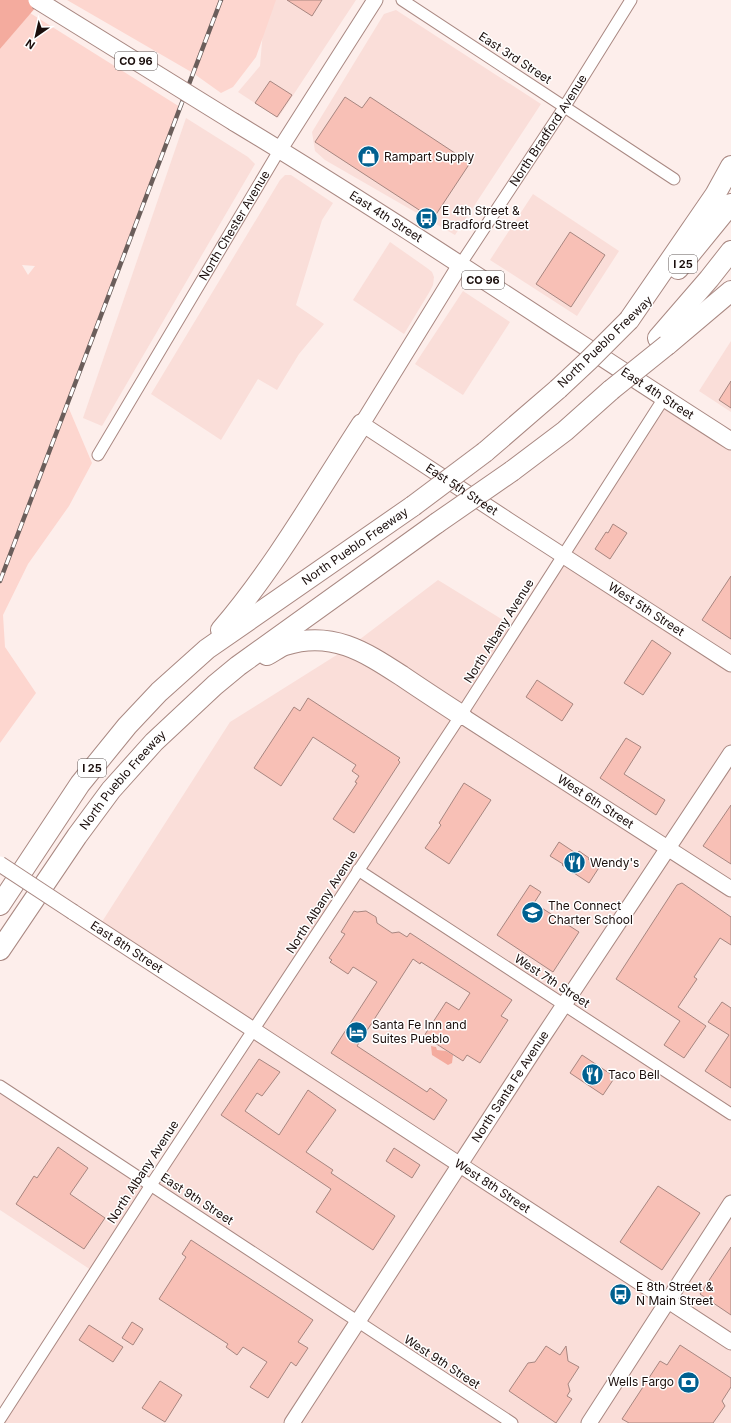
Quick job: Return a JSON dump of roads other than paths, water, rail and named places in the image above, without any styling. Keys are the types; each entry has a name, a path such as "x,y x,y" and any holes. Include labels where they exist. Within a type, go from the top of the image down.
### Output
{"highway":[{"path":"629,320 715,195 731,166"},
{"name":"North Pueblo Freeway","path":"0,906 80,784 127,726 159,692 207,649 413,506 485,452 558,389 629,320 688,258 731,204"},
{"name":"I 25","path":"663,342 731,251"},
{"path":"663,342 731,291"},
{"name":"North Pueblo Freeway","path":"0,950 77,836 111,790 154,742 215,685 264,646 538,453 589,410 663,342"},
{"path":"207,649 212,640 241,606 265,574 362,424"},
{"path":"215,685 284,645 312,640 332,641 352,646 372,656 460,715"}],"main road":[{"name":"East 4th Street","path":"37,0 280,150 731,441"}],"street":[{"name":"North Chester Avenue","path":"98,455 280,150 376,0"},
{"name":"East 3rd Street","path":"402,0 674,179"},
{"name":"North Bradford Avenue","path":"362,424 460,265 631,0"},
{"name":"North Albany Avenue","path":"0,1419 150,1185 460,715 562,554 664,398"},
{"name":"East 5th Street","path":"362,424 501,516 562,554"},
{"name":"West 5th Street","path":"562,554 731,664"},
{"name":"West 6th Street","path":"460,715 731,889"},
{"name":"North Santa Fe Avenue","path":"292,1423 459,1165 731,753"},
{"name":"East 8th Street","path":"0,864 253,1029"},
{"name":"West 7th Street","path":"358,870 731,1114"},
{"name":"West 8th Street","path":"253,1029 731,1342"},
{"name":"East 9th Street","path":"0,1086 358,1322"},
{"path":"589,1423 731,1203"},
{"name":"West 9th Street","path":"358,1322 512,1423"}],"railway":[{"path":"0,581 221,0"}],"place":[{"name":"Rampart Supply","path":"369,157"},
{"name":"E 4th Street & Bradford Street","path":"427,218"},
{"name":"Wendy's","path":"575,863"},
{"name":"The Connect Charter School","path":"532,913"},
{"name":"Santa Fe Inn and Suites Pueblo","path":"356,1032"},
{"name":"Taco Bell","path":"593,1075"},
{"name":"E 8th Street & N Main Street","path":"621,1294"},
{"name":"Wells Fargo","path":"689,1382"}]}
